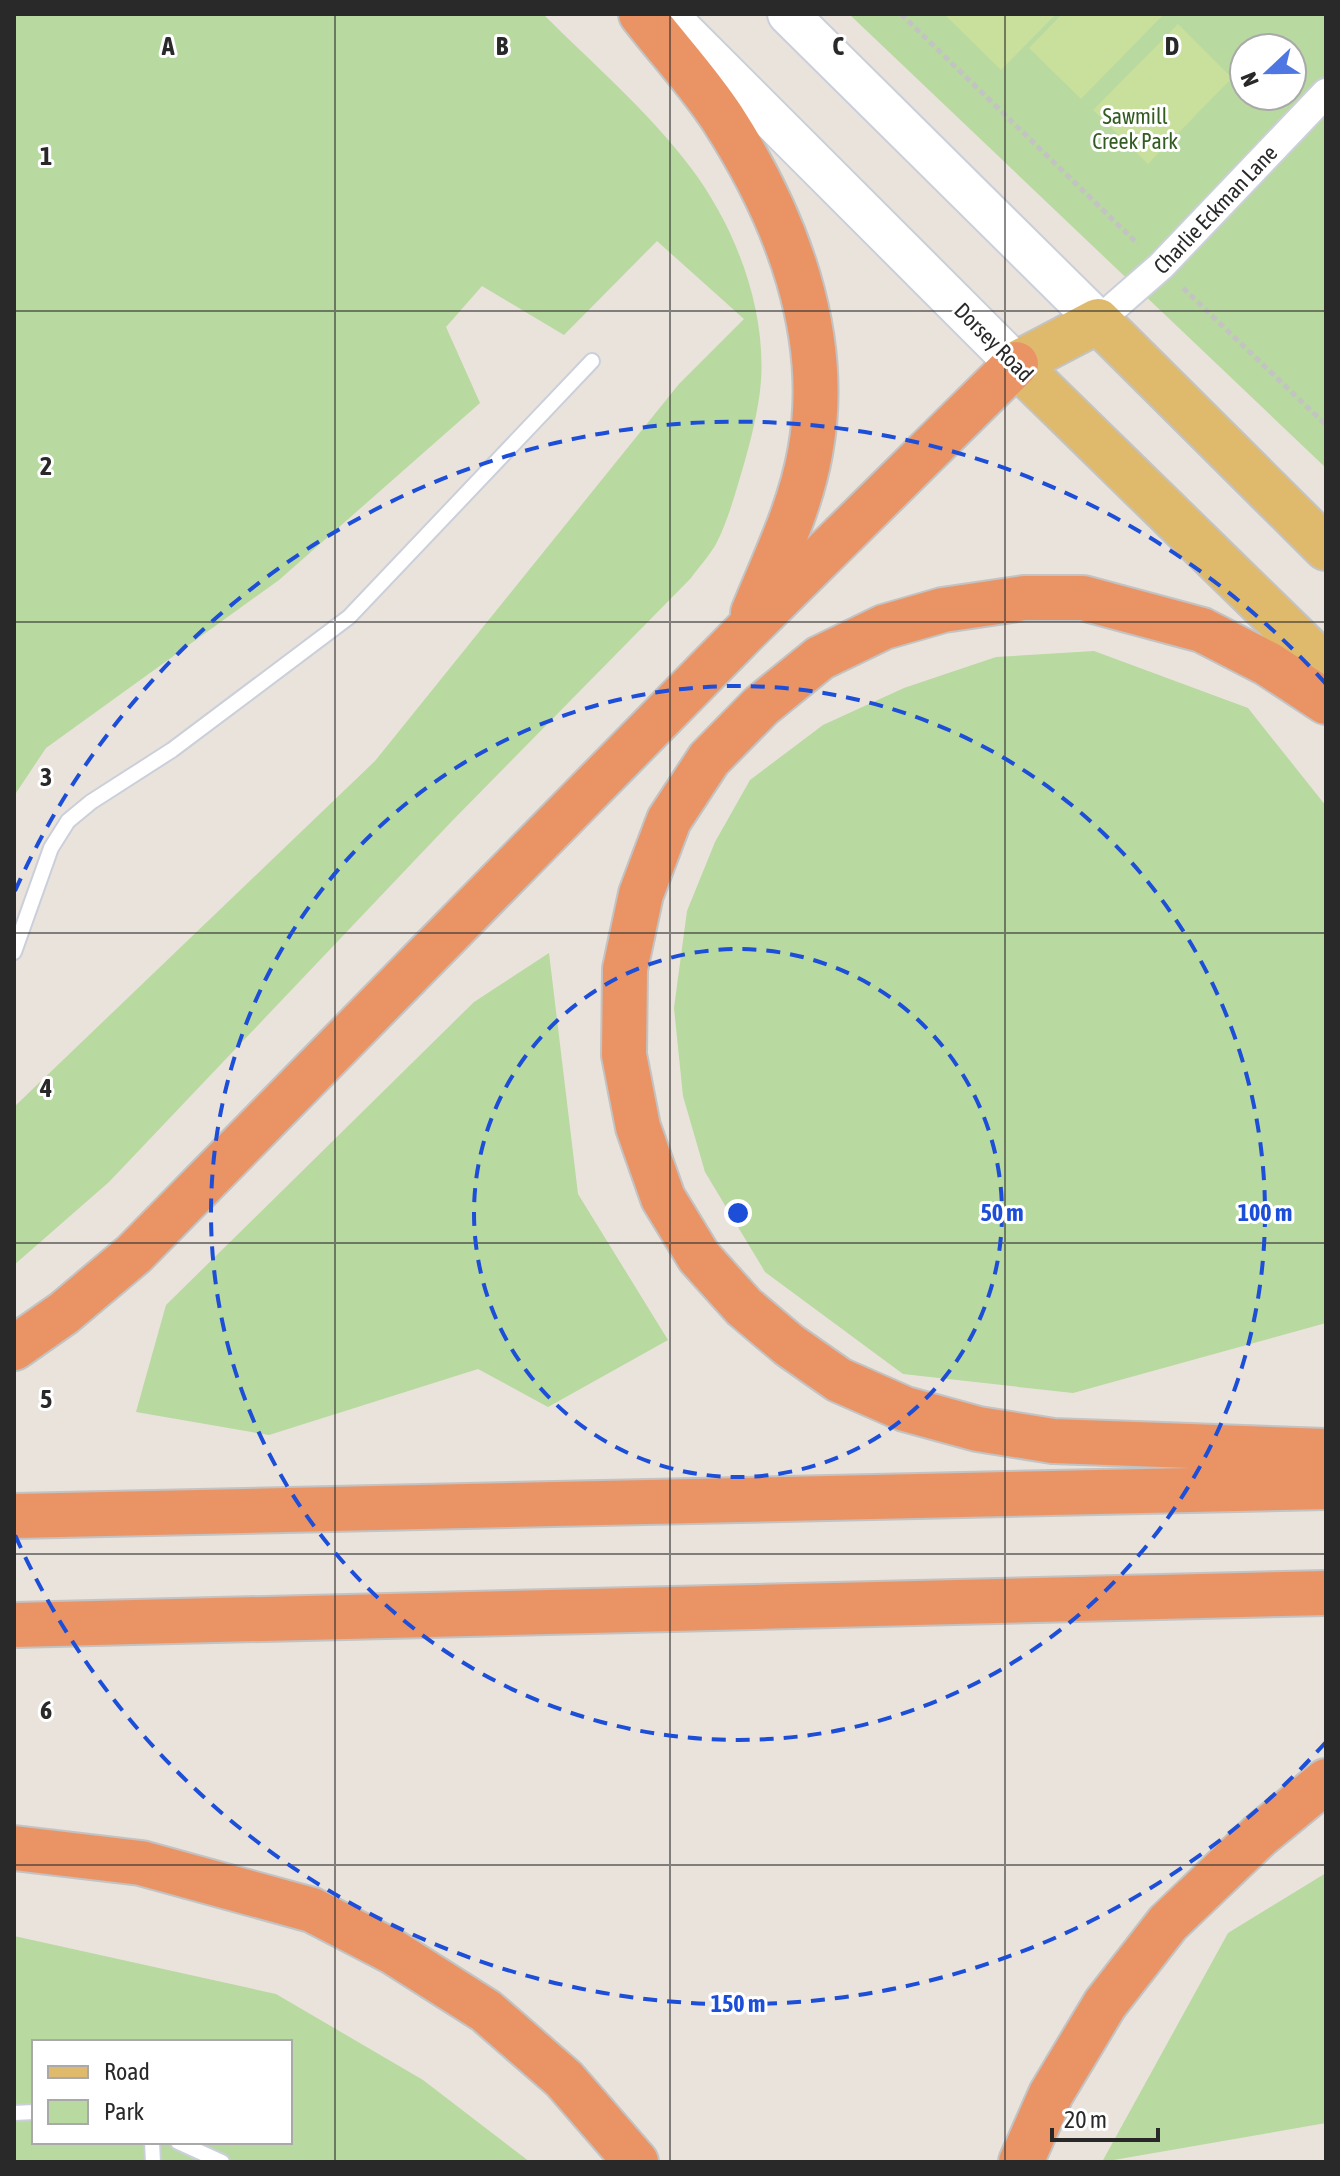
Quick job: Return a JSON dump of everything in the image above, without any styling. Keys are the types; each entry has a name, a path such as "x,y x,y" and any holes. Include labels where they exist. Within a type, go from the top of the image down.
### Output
{"highway":[{"path":"641,14 721,116 749,161 778,218 799,274 810,332 815,386 810,452 792,519 745,632"},
{"path":"14,1348 64,1313 134,1254 745,632 1016,364"},
{"path":"1326,702 1268,664 1202,630 1083,598 1024,598 943,610 884,627 820,658 761,706 709,759 669,820 641,894 625,969 624,1055 638,1127 663,1198 699,1257 744,1307 789,1345 839,1380 905,1409 978,1429 1053,1441 1326,1451"},
{"path":"14,1516 1326,1487"},
{"path":"14,1625 1326,1593"},
{"path":"1021,2162 1051,2094 1105,2004 1168,1923 1259,1836 1326,1781"},
{"path":"14,1848 141,1863 312,1910 393,1952 486,2011 564,2079 632,2158"}],"main road":[{"name":"Dorsey Road","path":"666,14 1016,364 1326,667"},
{"path":"788,14 1326,548"},
{"path":"1016,364 1098,321"}],"street":[{"name":"Charlie Eckman Lane","path":"1098,321 1161,266 1326,93"}],"lane":[{"path":"14,952 51,848 68,821 91,802 172,750 349,617 592,361"},
{"path":"182,2144 222,2162"}],"path":[{"path":"901,14 1142,248"},
{"path":"1179,284 1326,425"}],"green space":[{"path":"14,14 543,14 657,127 708,192 746,274 754,303 762,362 754,425 732,505 716,544 691,578 452,821 109,1182 14,1265 14,1107 375,761 679,384 744,319 657,241 564,335 482,286 446,327 480,403 279,580 46,748 14,796"},
{"name":"Sawmill Creek Park","path":"849,14 1326,14 1326,468"},
{"path":"944,14 1056,14 1001,70"},
{"path":"1062,14 1164,14 1081,99 1029,48"},
{"path":"1178,24 1228,74 1228,82 1148,164 1093,110"},
{"path":"1094,651 1248,708 1326,806 1326,1323 1073,1393 903,1374 765,1272 705,1172 683,1096 674,1008 687,911 715,842 750,780 823,725 904,688 996,657"},
{"path":"549,953 578,1194 668,1340 548,1407 478,1369 269,1435 136,1412 166,1305 474,1002"},
{"path":"1326,1873 1326,2123 1102,2162 1228,1933"},
{"path":"14,1936 276,1994 423,2080 530,2162 14,2162"}]}
